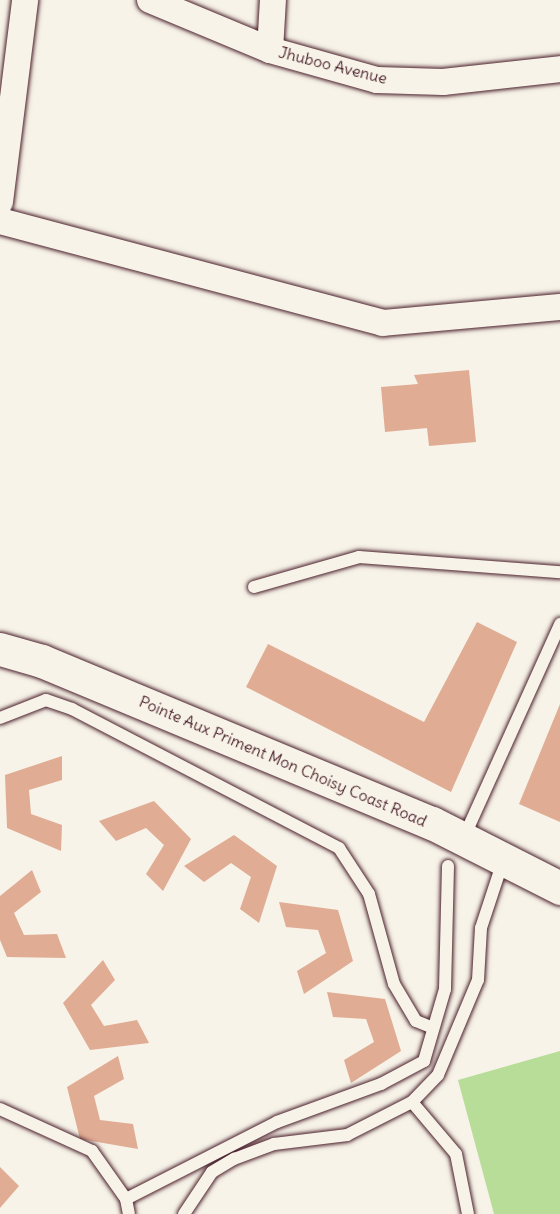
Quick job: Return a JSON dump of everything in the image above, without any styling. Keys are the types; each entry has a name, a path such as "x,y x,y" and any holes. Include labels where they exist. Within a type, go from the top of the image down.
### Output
{"main road":[{"name":"Pointe Aux Priment Mon Choisy Coast Road","path":"0,649 42,661 235,740 504,859 560,888"}],"street":[{"path":"0,202 25,0"},
{"name":"Jhuboo Avenue","path":"150,0 270,50 377,80 443,82 560,69"},
{"path":"270,50 273,0"},
{"path":"0,221 383,323 560,307"}],"lane":[{"path":"255,587 359,557 560,572"},
{"path":"470,826 560,624"},
{"path":"0,718 46,700 72,709 339,849 369,894 394,984 416,1021 434,1028"},
{"path":"184,1214 212,1172 234,1159 274,1144 347,1135 412,1102 438,1075 478,980 481,928 504,859"},
{"path":"126,1199 277,1122 381,1084 424,1061 445,989 448,867"},
{"path":"412,1102 456,1154 468,1214"},
{"path":"0,1108 92,1151 126,1199 129,1214"}],"green space":[{"path":"560,1051 560,1214 494,1214 458,1080"}],"building":[{"path":"469,370 476,442 429,446 427,428 385,432 381,387 418,384 414,375"},
{"path":"477,622 517,642 451,792 246,687 268,644 424,722"},
{"path":"560,704 560,822 519,804"},
{"path":"62,756 62,780 29,790 31,814 62,825 61,851 7,828 5,775"},
{"path":"154,801 191,839 163,891 146,874 164,845 146,828 116,841 99,821"},
{"path":"234,835 277,866 259,923 240,909 251,877 231,863 204,882 184,866"},
{"path":"32,870 41,892 14,913 24,935 57,934 66,958 7,957 0,940 0,896"},
{"path":"279,902 338,910 353,961 304,994 297,971 326,953 318,930 286,927"},
{"path":"103,960 115,980 91,1005 104,1026 137,1020 149,1043 90,1050 63,1003"},
{"path":"327,992 385,999 401,1051 351,1083 344,1060 374,1042 366,1019 333,1017"},
{"path":"118,1056 124,1079 94,1096 100,1120 133,1124 138,1149 80,1139 67,1087"},
{"path":"0,1167 19,1186 0,1208"}]}
